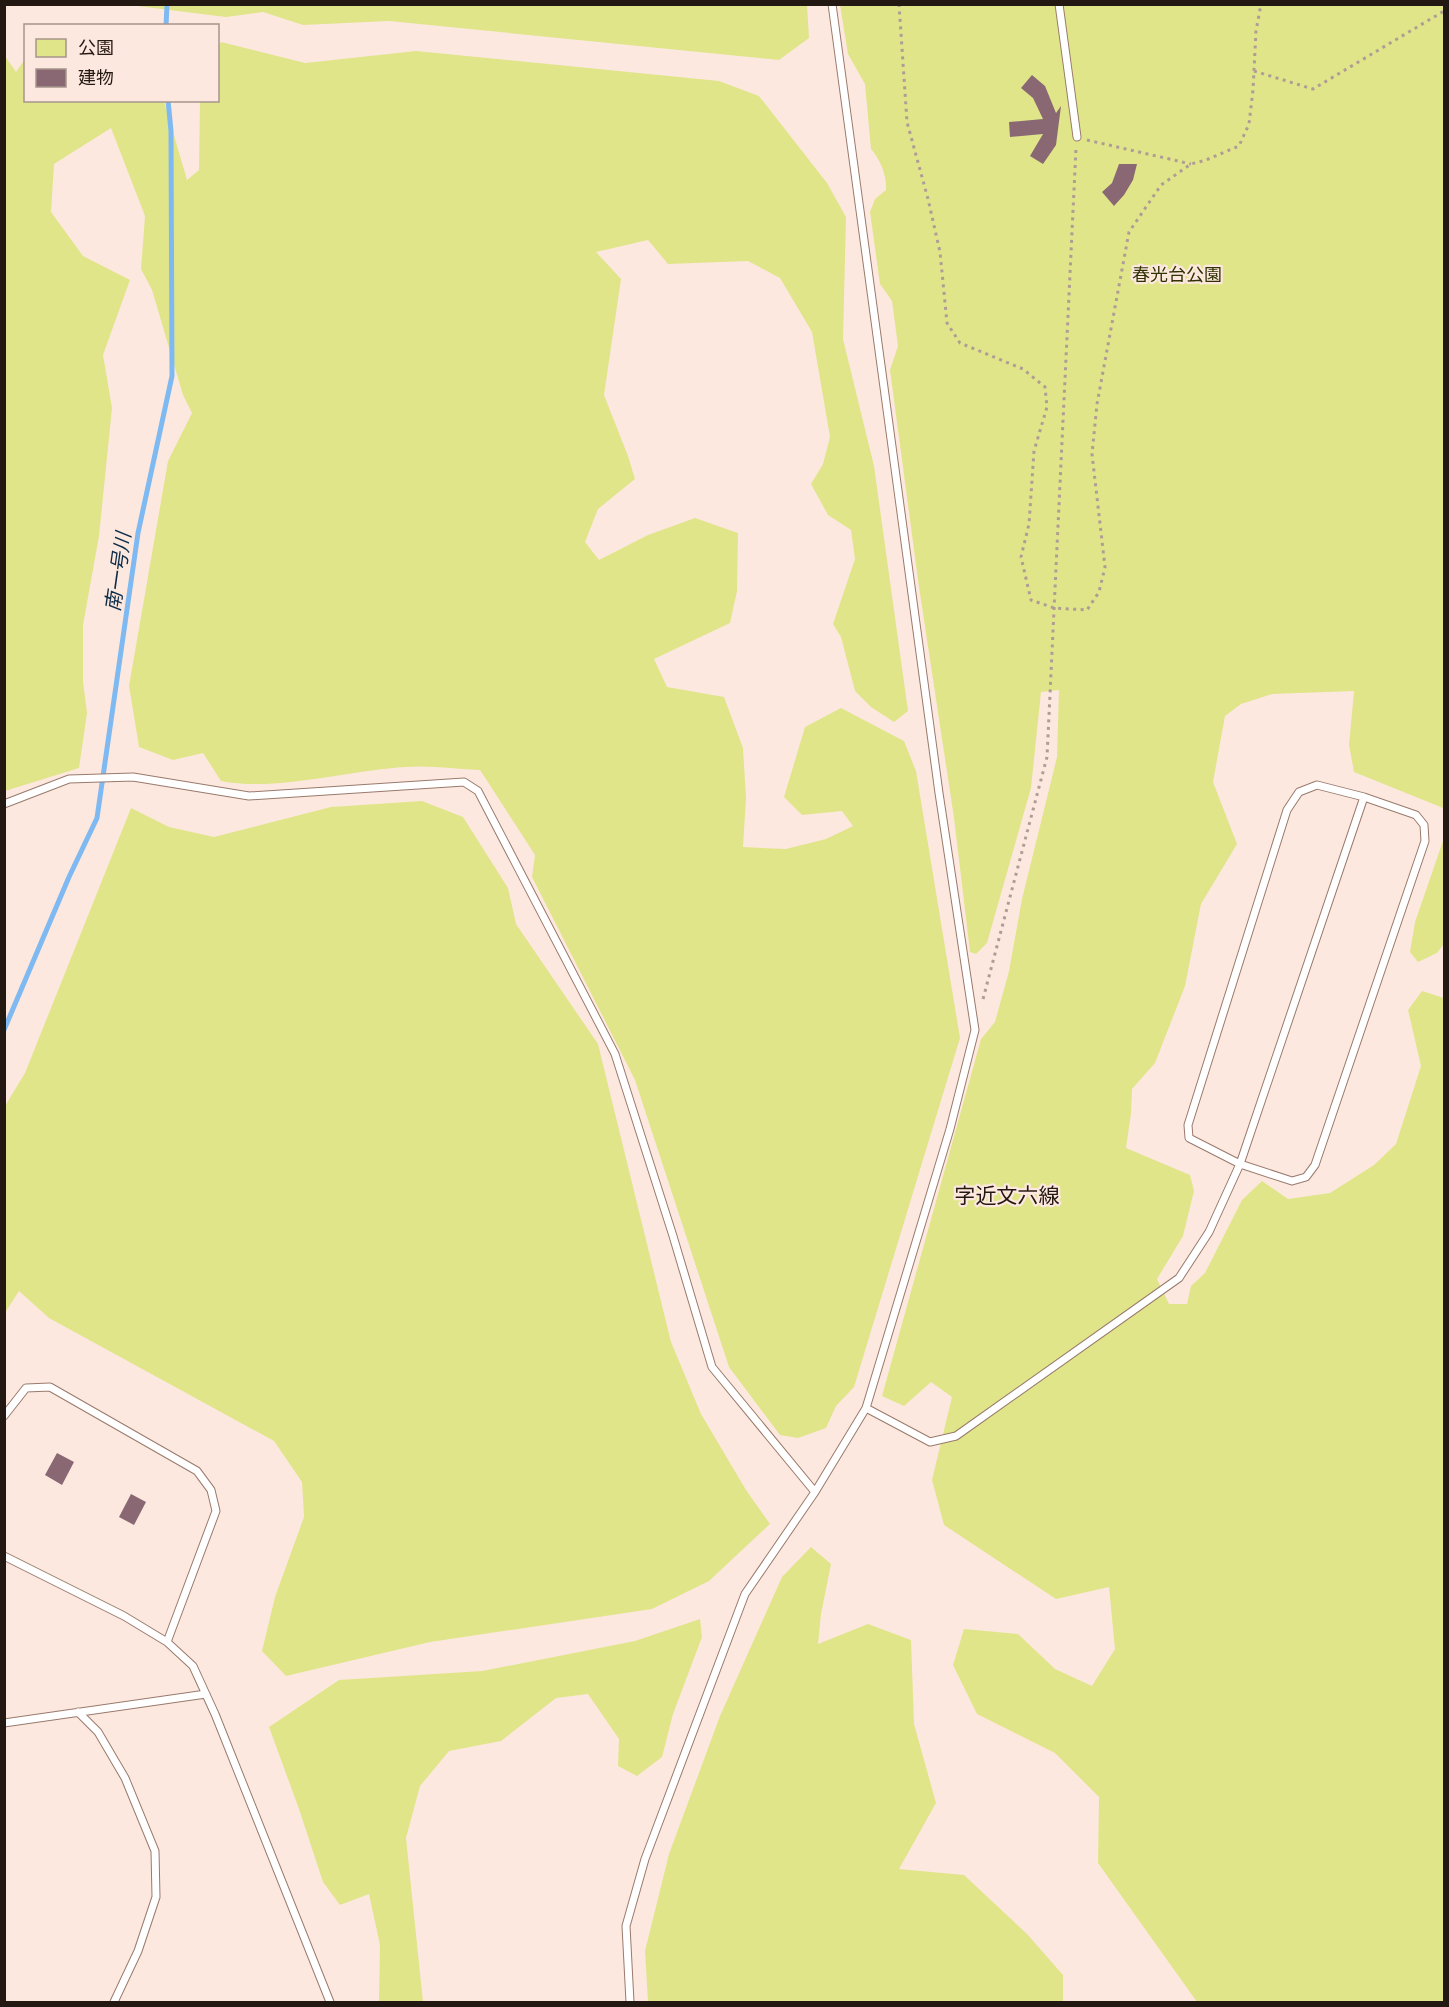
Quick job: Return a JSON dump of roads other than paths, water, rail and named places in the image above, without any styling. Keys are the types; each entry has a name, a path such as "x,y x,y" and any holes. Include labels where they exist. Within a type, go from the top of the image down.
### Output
{"lane":[{"path":"630,2002 626,1926 645,1859 745,1594 815,1492 866,1408 950,1129 975,1030 935,770 832,4"},
{"path":"1059,4 1077,137"},
{"path":"4,804 69,779 122,777 249,796 464,782 478,791 615,1054 712,1367 815,1492"},
{"path":"1317,785 1364,797 1416,815 1424,825 1425,841 1315,1165 1306,1176 1292,1181 1240,1164 1189,1138 1188,1125 1287,810 1299,792 1317,785"},
{"path":"866,1408 930,1442 956,1436 1179,1278 1209,1232 1240,1164 1364,797"},
{"path":"4,1416 26,1388 50,1387 197,1471 211,1490 216,1511 167,1641"},
{"path":"4,1556 124,1616 167,1641 193,1666 330,2002"},
{"path":"4,1723 206,1694"},
{"path":"78,1712 98,1732 125,1778 155,1851 156,1897 138,1950 114,2002"}],"waterway":[{"name":"南一号川","path":"166,24 167,4"},
{"name":"南一号川","path":"4,1030 69,877 97,818 138,533 172,376 171,131 168,102"}],"district":[{"name":"字近文六線","path":"1007,1195"}],"park label":[{"name":"春光台公園","path":"1177,274"}]}
